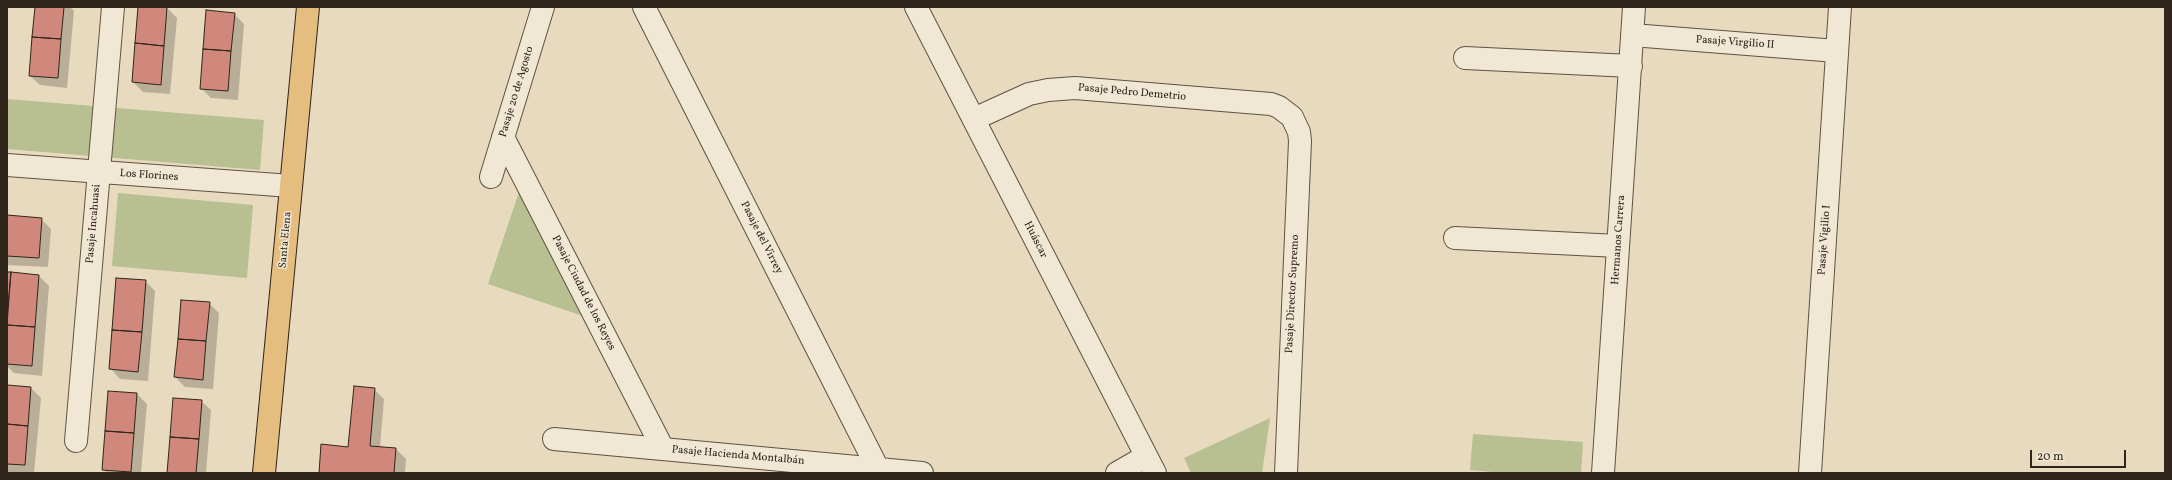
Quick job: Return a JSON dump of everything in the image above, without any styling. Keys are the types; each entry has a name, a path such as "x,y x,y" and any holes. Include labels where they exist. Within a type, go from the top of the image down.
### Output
{"main road":[{"name":"Santa Elena","path":"264,473 308,7"}],"street":[{"name":"Pasaje Incahuasi","path":"76,441 113,7"},
{"name":"Pasaje 20 de Agosto","path":"491,177 543,7"},
{"name":"Pasaje del Virrey","path":"644,7 878,469"},
{"name":"Huáscar","path":"916,7 1150,465"},
{"name":"Hermanos Carrera","path":"1603,473 1634,7"},
{"name":"Pasaje Vigilio I","path":"1810,473 1840,7"},
{"name":"Pasaje Virgilio II","path":"1632,35 1838,51"},
{"path":"1466,58 1631,66"},
{"name":"Pasaje Pedro Demetrio","path":"974,119 1029,94 1068,88 1271,104 1279,107 1292,117"},
{"name":"Pasaje Director Supremo","path":"1286,473 1300,141 1299,132 1292,117"},
{"name":"Pasaje Ciudad de los Reyes","path":"503,138 663,449"},
{"name":"Los Florines","path":"7,165 291,186"},
{"path":"1455,238 1618,246"},
{"name":"Pasaje Hacienda Montalbán","path":"554,439 922,473"},
{"path":"1117,473 1150,465"}],"green space":[{"path":"7,99 264,120 260,170 7,149"},
{"path":"524,177 601,322 488,284"},
{"path":"118,193 253,205 247,278 112,266"},
{"path":"1270,418 1262,473 1191,473 1184,458"},
{"path":"1473,434 1583,442 1581,473 1504,473 1470,470"}],"building":[{"path":"35,7 64,7 61,39 32,37"},
{"path":"138,7 167,7 164,46 135,43"},
{"path":"206,10 235,13 231,51 203,49"},
{"path":"32,37 61,39 58,78 29,76"},
{"path":"135,43 164,46 161,85 132,82"},
{"path":"203,49 231,51 228,91 200,89"},
{"path":"7,215 42,218 39,258 7,256"},
{"path":"7,272 11,272 7,316"},
{"path":"11,272 39,275 35,327 7,325"},
{"path":"116,278 146,280 142,332 112,330"},
{"path":"181,300 210,302 206,341 178,339"},
{"path":"7,325 35,327 32,366 7,364"},
{"path":"112,330 142,332 138,372 109,369"},
{"path":"178,339 206,341 203,380 174,377"},
{"path":"7,385 31,387 28,426 7,424"},
{"path":"354,386 375,388 370,446 396,448 394,473 319,473 321,444 348,447"},
{"path":"108,391 137,393 134,433 105,431"},
{"path":"173,398 202,400 199,439 170,437"},
{"path":"7,424 28,426 25,465 7,464"},
{"path":"105,431 134,433 131,472 102,470"},
{"path":"170,437 199,439 196,473 167,473"}]}
